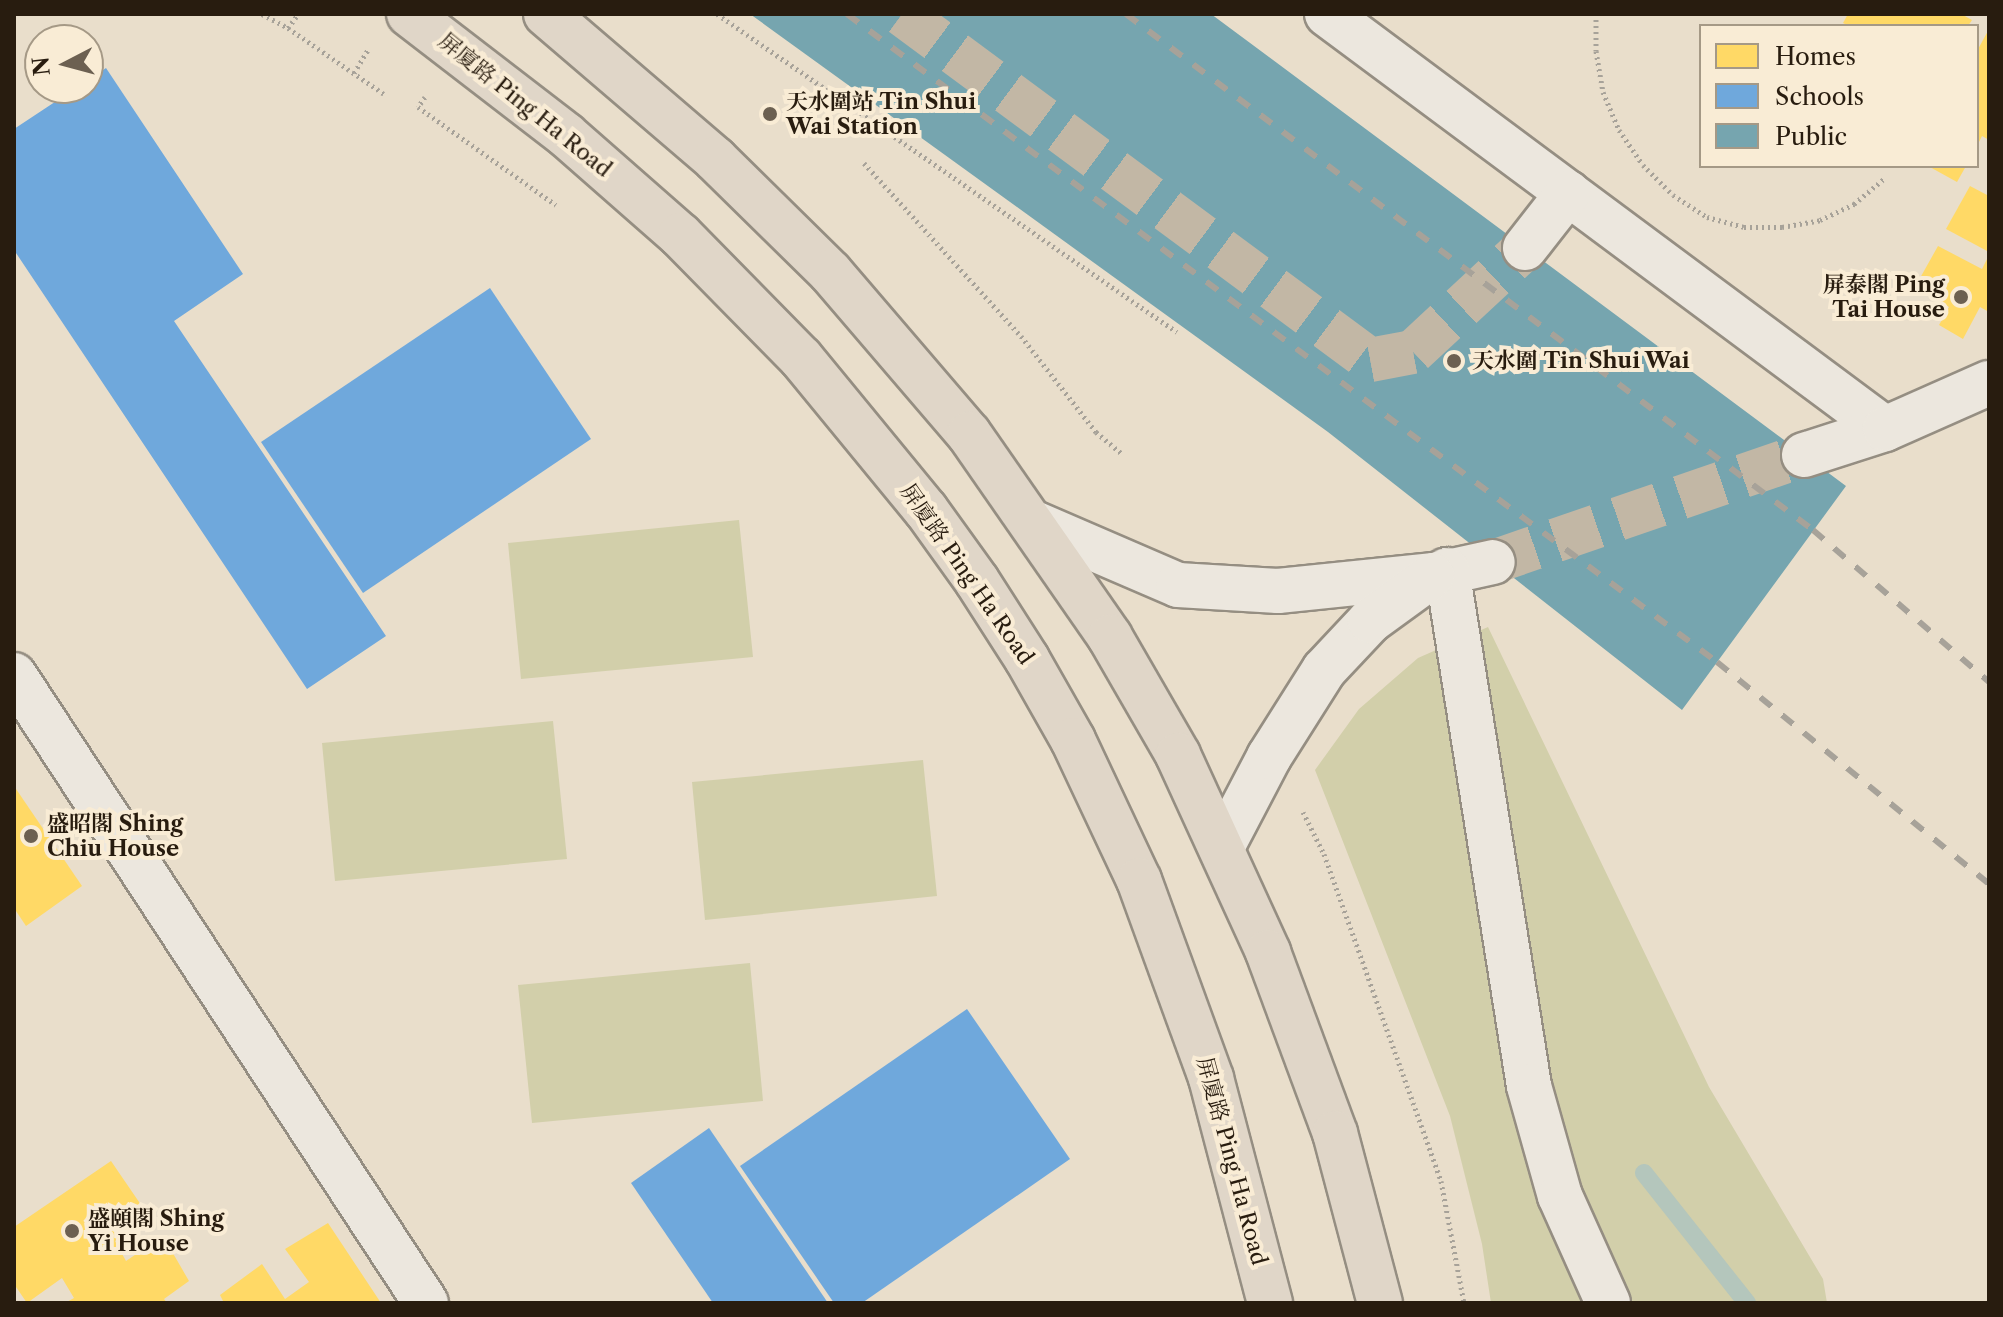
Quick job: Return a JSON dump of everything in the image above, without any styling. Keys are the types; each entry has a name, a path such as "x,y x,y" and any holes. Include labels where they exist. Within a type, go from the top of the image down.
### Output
{"main road":[{"path":"546,14 715,159 830,272 969,434 1034,523 1110,637 1178,755 1268,952 1309,1058 1339,1148 1380,1303"},
{"name":"屏廈路 Ping Ha Road","path":"411,16 566,135 702,257 801,358 867,436 977,581 1027,659 1073,740 1139,880 1173,965 1211,1078 1270,1303"}],"street":[{"path":"1327,14 1885,429"},
{"path":"1525,248 1568,193"},
{"path":"1804,455 1885,429 1949,398 1989,383"},
{"path":"1034,523 1178,585 1278,591 1441,572 1493,562"},
{"path":"1222,847 1269,757 1324,670 1370,621 1441,572"},
{"path":"1441,572 1529,1086 1560,1196 1608,1303"},
{"path":"19,695 426,1303"}],"path":[{"path":"262,14 288,28 384,94"},
{"path":"288,28 298,14"},
{"path":"717,14 1177,332"},
{"path":"1596,14 1596,51 1603,92 1619,130 1653,175 1673,195 1707,217 1757,227 1782,227 1820,220 1854,204 1884,179"},
{"path":"354,73 370,47 382,55"},
{"path":"430,89 418,107 556,205"},
{"path":"864,163 1021,336 1096,432 1123,455"},
{"path":"1299,805 1324,854 1441,1181 1464,1303"}],"shaded area":[{"path":"739,520 753,657 521,679 508,543"},
{"path":"1488,627 1709,1087 1823,1279 1827,1303 1491,1303 1482,1244 1450,1116 1315,770 1359,709 1418,658"},
{"path":"553,721 567,859 335,881 322,743"},
{"path":"923,760 937,896 705,920 692,782"},
{"path":"750,963 763,1101 532,1123 518,985"}],"building: Homes":[{"path":"1848,14 1961,14 1972,20 1969,24 1843,23"},
{"path":"1989,29 1989,140 1982,136 1979,142 1979,47"},
{"path":"1932,168 1965,168 1957,182"},
{"name":"屏泰閣 Ping Tai House","path":"1970,186 1989,196 1989,252 1946,229"},
{"name":"屏泰閣 Ping Tai House","path":"1938,246 1982,269 1989,255 1989,312 1980,307 1963,339 1939,325 1949,307 1915,287"},
{"name":"盛昭閣 Shing Chiu House","path":"14,786 82,886 26,926 14,908"},
{"name":"盛頤閣 Shing Yi House","path":"111,1161 150,1218 115,1241 126,1261 163,1236 189,1281 164,1299 167,1303 65,1303 74,1298 62,1278 27,1303 14,1284 14,1227"},
{"name":"盛頤閣 Shing Yi House","path":"328,1223 381,1303 224,1303 220,1295 262,1264 285,1299 309,1282 285,1249"}],"building: Schools":[{"path":"106,68 243,274 174,321 386,636 307,689 14,250 14,129 52,104 104,104"},
{"path":"490,288 591,439 363,593 261,442"},
{"path":"967,1009 1070,1159 862,1303 834,1303 740,1166"},
{"path":"709,1128 828,1303 713,1303 631,1183"}],"building: Public":[{"name":"天水圍 Tin Shui Wai","path":"750,14 1211,14 1846,486 1682,710 1328,432"}],"waterway":[{"path":"1644,1173 1747,1303"}],"tunnel":[{"path":"902,14 1370,360 1413,352 1525,248"},
{"path":"1493,562 1804,455"}],"railway":[{"path":"847,14 1717,662 1989,884"},
{"path":"1126,14 1813,530 1989,682"}],"place":[{"name":"天水圍站 Tin Shui Wai Station","path":"770,114"},
{"name":"屏泰閣 Ping Tai House","path":"1961,297"},
{"name":"天水圍 Tin Shui Wai","path":"1454,361"},
{"name":"盛昭閣 Shing Chiu House","path":"31,836"},
{"name":"盛頤閣 Shing Yi House","path":"72,1231"}]}
